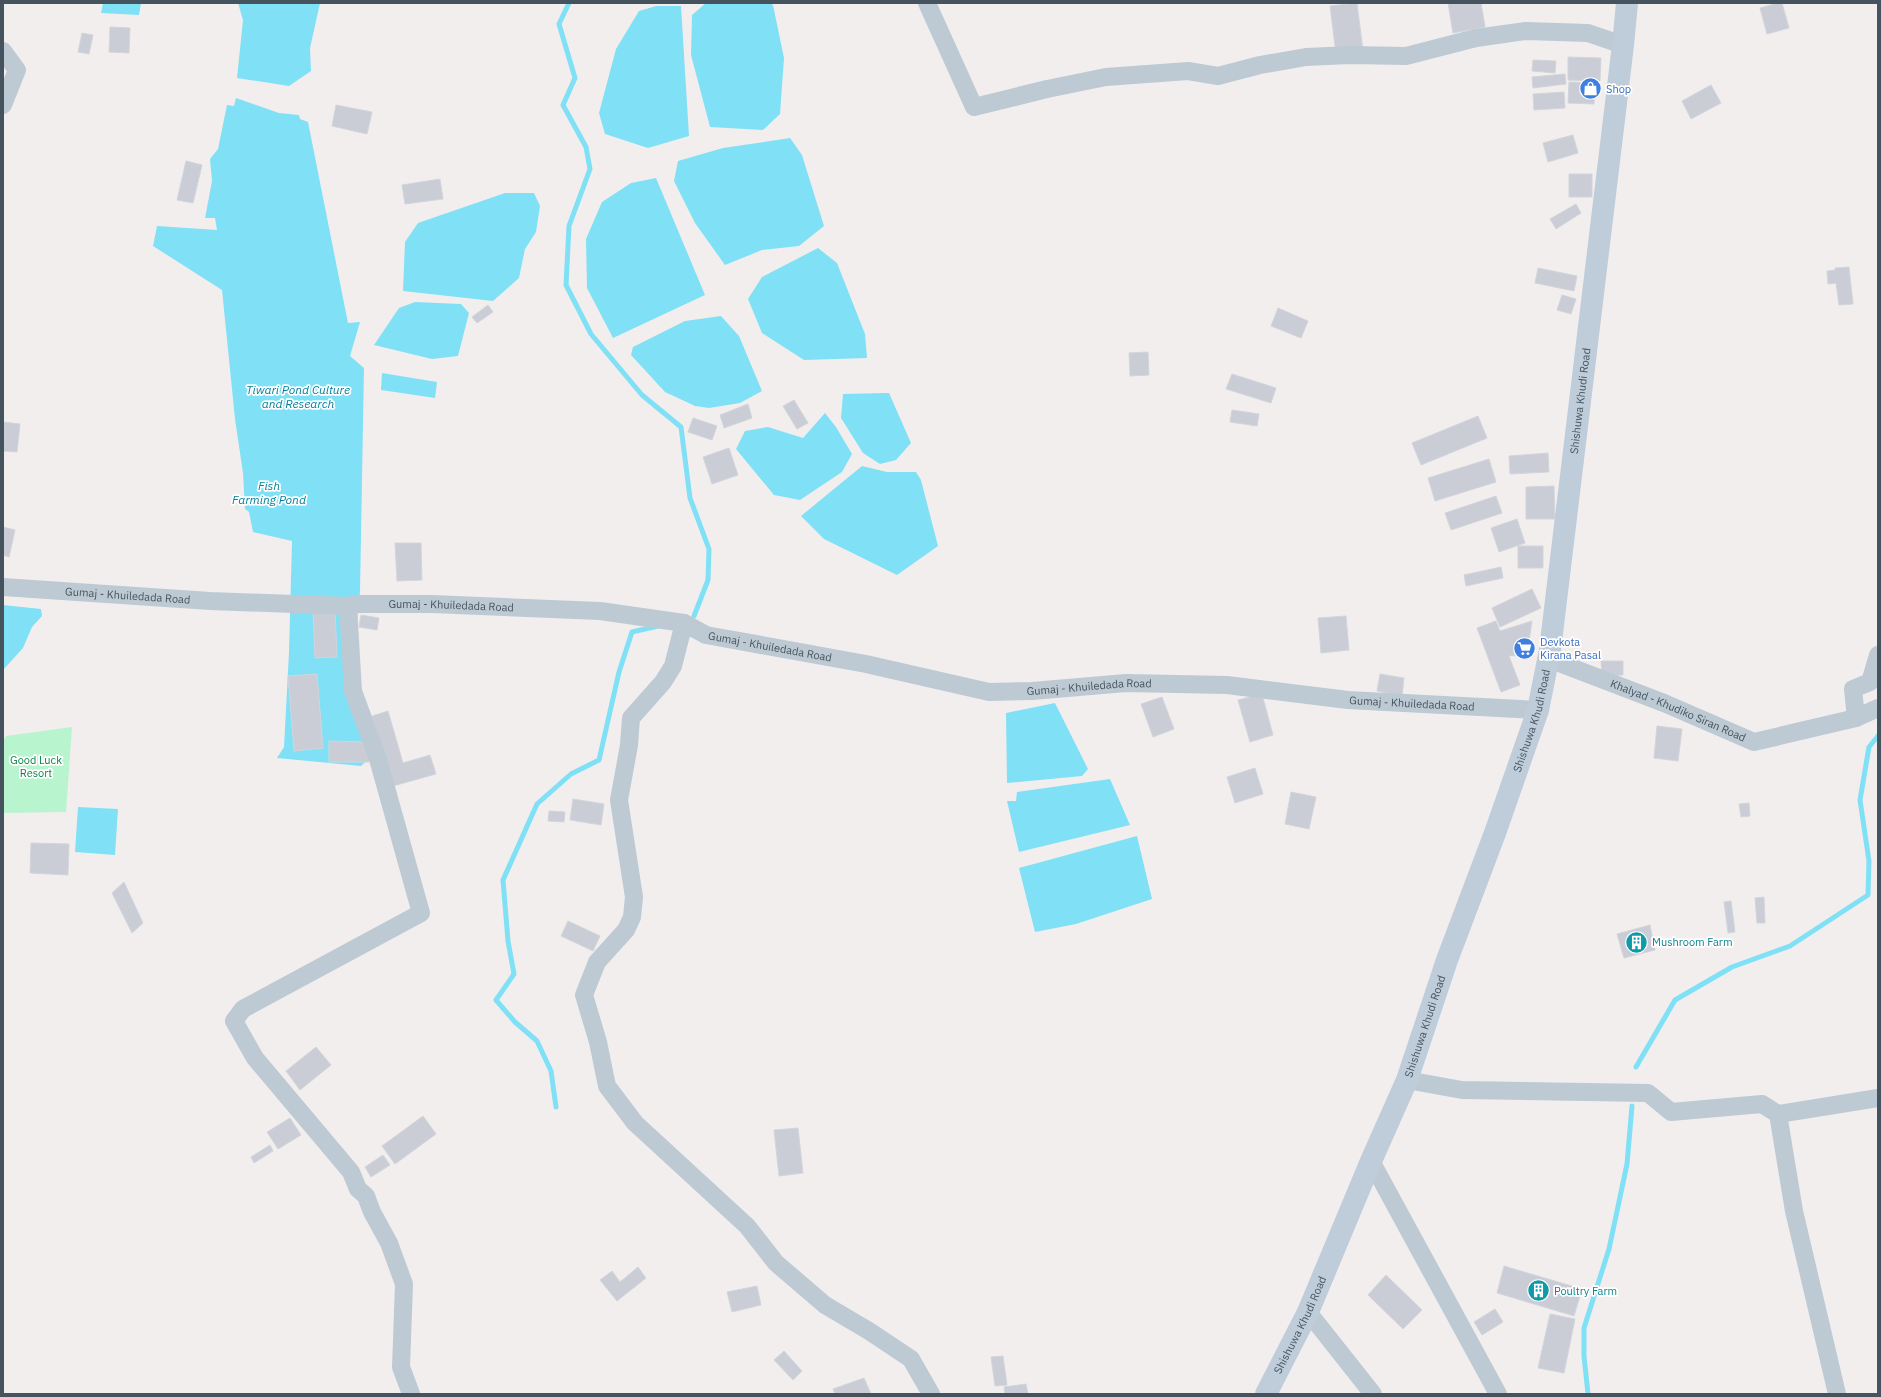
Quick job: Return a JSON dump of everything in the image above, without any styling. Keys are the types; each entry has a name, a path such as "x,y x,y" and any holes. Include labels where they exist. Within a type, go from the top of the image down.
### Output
{"main road":[{"name":"Shishuwa Khudi Road","path":"1266,1394 1308,1312 1371,1161 1407,1080 1447,960 1495,833 1538,710 1549,659 1623,45 1626,3"}],"street":[{"path":"927,3 974,107 1047,89 1106,77 1188,71 1218,76 1260,65 1306,57 1350,55 1406,56 1476,38 1526,31 1588,34 1623,45"},
{"path":"3,51 17,70 3,105"},
{"name":"Gumaj - Khuiledada Road","path":"3,587 210,601 348,606 354,604 432,604 600,611 684,623 706,634 866,664 989,692 1032,691 1126,683 1226,685 1348,700 1538,710"},
{"path":"348,606 353,691 378,759 421,913 243,1010 234,1021 255,1058 351,1172 358,1189 366,1196 372,1212 389,1243 404,1284 401,1367 411,1394"},
{"path":"684,623 673,666 663,682 631,718 629,745 619,800 634,897 632,917 626,930 597,962 584,995 598,1042 606,1086 635,1123 747,1226 776,1263 825,1305 869,1330 912,1359 931,1394"},
{"path":"1856,718 1853,689 1870,682 1878,655"},
{"name":"Khalyad - Khudiko Siran Road","path":"1549,659 1664,703 1754,742 1856,718 1878,708"},
{"path":"1407,1080 1462,1090 1648,1093 1671,1112 1762,1104 1778,1114 1878,1098"},
{"path":"1778,1114 1794,1211 1837,1394"},
{"path":"1371,1161 1498,1394"},
{"path":"1308,1312 1373,1394"}],"green space":[{"name":"Good Luck Resort","path":"72,727 66,812 3,813 3,742 6,736"}],"water":[{"path":"103,3 141,3 139,15 101,13"},
{"path":"238,3 320,3 310,48 311,71 289,86 237,78 243,20"},
{"path":"706,3 770,3 773,5 784,58 780,114 763,130 710,127 691,55 692,15"},
{"path":"656,6 681,6 689,136 648,148 605,134 599,113 616,49 639,11"},
{"name":"Tiwari Pond Culture and Research","path":"236,98 279,113 299,115 300,119 308,122 348,323 360,322 350,356 364,368 360,592 351,669 377,751 361,766 277,758 284,747 289,652 292,541 253,532 249,512 245,509 243,473 235,419 222,290 153,246 157,226 217,230 215,218 205,218 212,181 210,159 218,149 227,105 234,106"},
{"path":"790,138 802,155 824,226 799,246 762,250 725,265 695,223 674,181 678,161 723,148"},
{"path":"656,178 705,295 613,338 587,288 586,239 602,202 631,183"},
{"path":"505,193 534,193 540,206 536,232 525,249 519,278 493,301 403,291 405,242 418,223"},
{"path":"818,248 837,263 865,334 867,358 804,360 762,333 748,299 762,277"},
{"path":"415,302 461,304 469,313 458,356 432,359 374,345 399,308"},
{"path":"721,316 739,336 762,391 740,403 709,408 695,406 665,392 631,355 633,347 685,321"},
{"path":"382,373 437,382 435,398 381,390"},
{"path":"889,393 911,443 896,460 880,464 863,453 841,418 843,394"},
{"path":"825,413 836,427 852,454 842,472 800,500 774,495 736,449 745,431 768,427 803,438"},
{"path":"862,466 887,472 916,472 921,480 938,546 897,575 824,539 801,516"},
{"path":"3,605 41,609 42,616 32,627 23,648 3,670"},
{"path":"1055,703 1088,769 1082,776 1007,783 1006,713"},
{"path":"1110,779 1130,825 1019,852 1007,801 1016,801 1017,792"},
{"path":"78,807 118,809 115,855 75,852"},
{"path":"1137,836 1152,899 1076,924 1035,932 1019,868"}],"building":[{"path":"1357,3 1363,51 1336,54 1330,6"},
{"path":"1448,3 1481,3 1485,27 1453,33"},
{"path":"1782,3 1789,28 1767,34 1760,8"},
{"path":"110,27 130,28 129,53 109,52"},
{"path":"82,33 93,35 89,54 78,52"},
{"path":"1568,57 1601,58 1600,81 1568,80"},
{"path":"1533,60 1556,61 1555,73 1532,71"},
{"path":"1565,74 1566,84 1533,88 1532,77"},
{"path":"1569,82 1595,83 1594,104 1568,103"},
{"path":"1711,85 1721,103 1691,119 1682,101"},
{"path":"1564,92 1565,108 1534,110 1533,94"},
{"path":"336,105 372,112 367,134 332,126"},
{"path":"1573,135 1578,153 1548,162 1543,143"},
{"path":"186,161 202,165 193,203 177,200"},
{"path":"1569,174 1592,174 1592,197 1569,197"},
{"path":"440,179 443,199 405,204 402,185"},
{"path":"1576,204 1581,213 1556,229 1550,219"},
{"path":"1849,267 1853,304 1839,305 1836,283 1828,284 1827,271 1835,270 1835,268"},
{"path":"1538,268 1577,276 1574,291 1535,283"},
{"path":"1562,295 1576,299 1571,314 1557,310"},
{"path":"488,305 493,312 477,323 472,317"},
{"path":"1278,308 1308,321 1301,338 1271,326"},
{"path":"1148,352 1149,375 1130,376 1129,353"},
{"path":"1232,374 1276,388 1271,403 1226,389"},
{"path":"794,400 808,423 797,429 783,406"},
{"path":"748,404 752,418 724,428 720,415"},
{"path":"1232,410 1259,414 1257,426 1230,422"},
{"path":"1478,416 1487,438 1421,465 1412,443"},
{"path":"693,418 717,426 712,440 688,432"},
{"path":"3,422 20,424 17,452 3,451"},
{"path":"729,448 738,475 712,484 703,457"},
{"path":"1548,453 1549,472 1510,474 1509,456"},
{"path":"1489,459 1496,482 1435,501 1428,478"},
{"path":"1554,486 1555,519 1526,519 1526,487"},
{"path":"1496,496 1502,513 1451,530 1445,513"},
{"path":"1517,519 1525,543 1499,552 1491,528"},
{"path":"3,527 15,530 9,557 3,555"},
{"path":"395,543 421,543 422,580 397,581"},
{"path":"1518,546 1543,546 1543,568 1518,568"},
{"path":"1501,567 1503,578 1466,586 1464,575"},
{"path":"1532,589 1541,608 1500,627 1492,608"},
{"path":"335,609 337,657 315,658 313,610"},
{"path":"361,615 379,618 377,630 359,627"},
{"path":"1346,616 1349,650 1321,653 1318,618"},
{"path":"1496,621 1500,631 1532,621 1527,655 1509,656 1520,685 1501,692 1477,628"},
{"path":"1601,661 1623,661 1623,675 1602,676"},
{"path":"317,674 323,748 294,751 288,676"},
{"path":"1380,674 1404,678 1402,696 1377,691"},
{"path":"1262,694 1273,735 1250,742 1238,700"},
{"path":"1162,697 1174,729 1153,737 1141,704"},
{"path":"388,711 403,763 430,755 436,774 393,786 372,716"},
{"path":"1657,726 1682,729 1678,761 1654,758"},
{"path":"329,741 370,742 369,762 329,762"},
{"path":"1255,768 1263,794 1235,803 1227,777"},
{"path":"1291,792 1316,797 1309,829 1285,824"},
{"path":"573,799 604,804 601,825 570,820"},
{"path":"1749,803 1750,816 1741,817 1739,804"},
{"path":"549,811 565,812 564,822 548,821"},
{"path":"31,843 69,844 68,875 30,873"},
{"path":"124,882 143,923 132,933 112,893"},
{"path":"1764,897 1765,923 1757,923 1755,898"},
{"path":"1731,901 1735,932 1728,933 1724,902"},
{"path":"568,921 600,936 593,951 561,936"},
{"name":"Mushroom Farm","path":"1650,925 1655,950 1624,958 1617,934"},
{"path":"316,1047 331,1065 300,1090 286,1071"},
{"path":"423,1116 436,1134 395,1164 382,1146"},
{"path":"290,1118 301,1135 278,1149 267,1132"},
{"path":"798,1128 803,1173 779,1176 774,1130"},
{"path":"270,1145 273,1151 254,1163 251,1157"},
{"path":"383,1155 390,1165 371,1177 365,1167"},
{"name":"Poultry Farm","path":"1504,1266 1582,1289 1574,1316 1497,1293"},
{"path":"638,1267 646,1278 617,1301 600,1280 612,1271 620,1282"},
{"path":"1386,1275 1422,1310 1403,1329 1368,1295"},
{"path":"757,1286 761,1305 732,1312 727,1292"},
{"path":"1495,1309 1503,1322 1482,1335 1474,1322"},
{"path":"1550,1314 1575,1319 1564,1373 1538,1368"},
{"path":"784,1351 802,1371 793,1380 774,1360"},
{"path":"1003,1356 1007,1385 995,1386 991,1357"},
{"path":"864,1378 871,1394 835,1394 833,1389"},
{"path":"1026,1384 1028,1394 1005,1394 1004,1387"}],"waterway":[{"path":"569,3 559,24 575,78 563,105 586,147 590,169 569,226 566,285 591,334 642,395 681,427 690,498 709,549 708,580 694,616"},
{"path":"556,1107 551,1071 537,1041 515,1022 496,1000 514,974 508,941 503,880 537,804 571,774 599,760 619,672 632,632 658,626"},
{"path":"1636,1067 1675,1000 1732,967 1790,946 1868,895 1869,861 1860,800 1869,747 1878,736"},
{"path":"1588,1394 1584,1356 1584,1328 1609,1249 1627,1164 1632,1106"}],"place":[{"name":"Shop","path":"1591,89"},
{"name":"Devkota Kirana Pasal","path":"1524,648"},
{"name":"Mushroom Farm","path":"1636,942"},
{"name":"Poultry Farm","path":"1539,1291"}],"water label":[{"name":"Fish Farming Pond","path":"269,492"}]}
